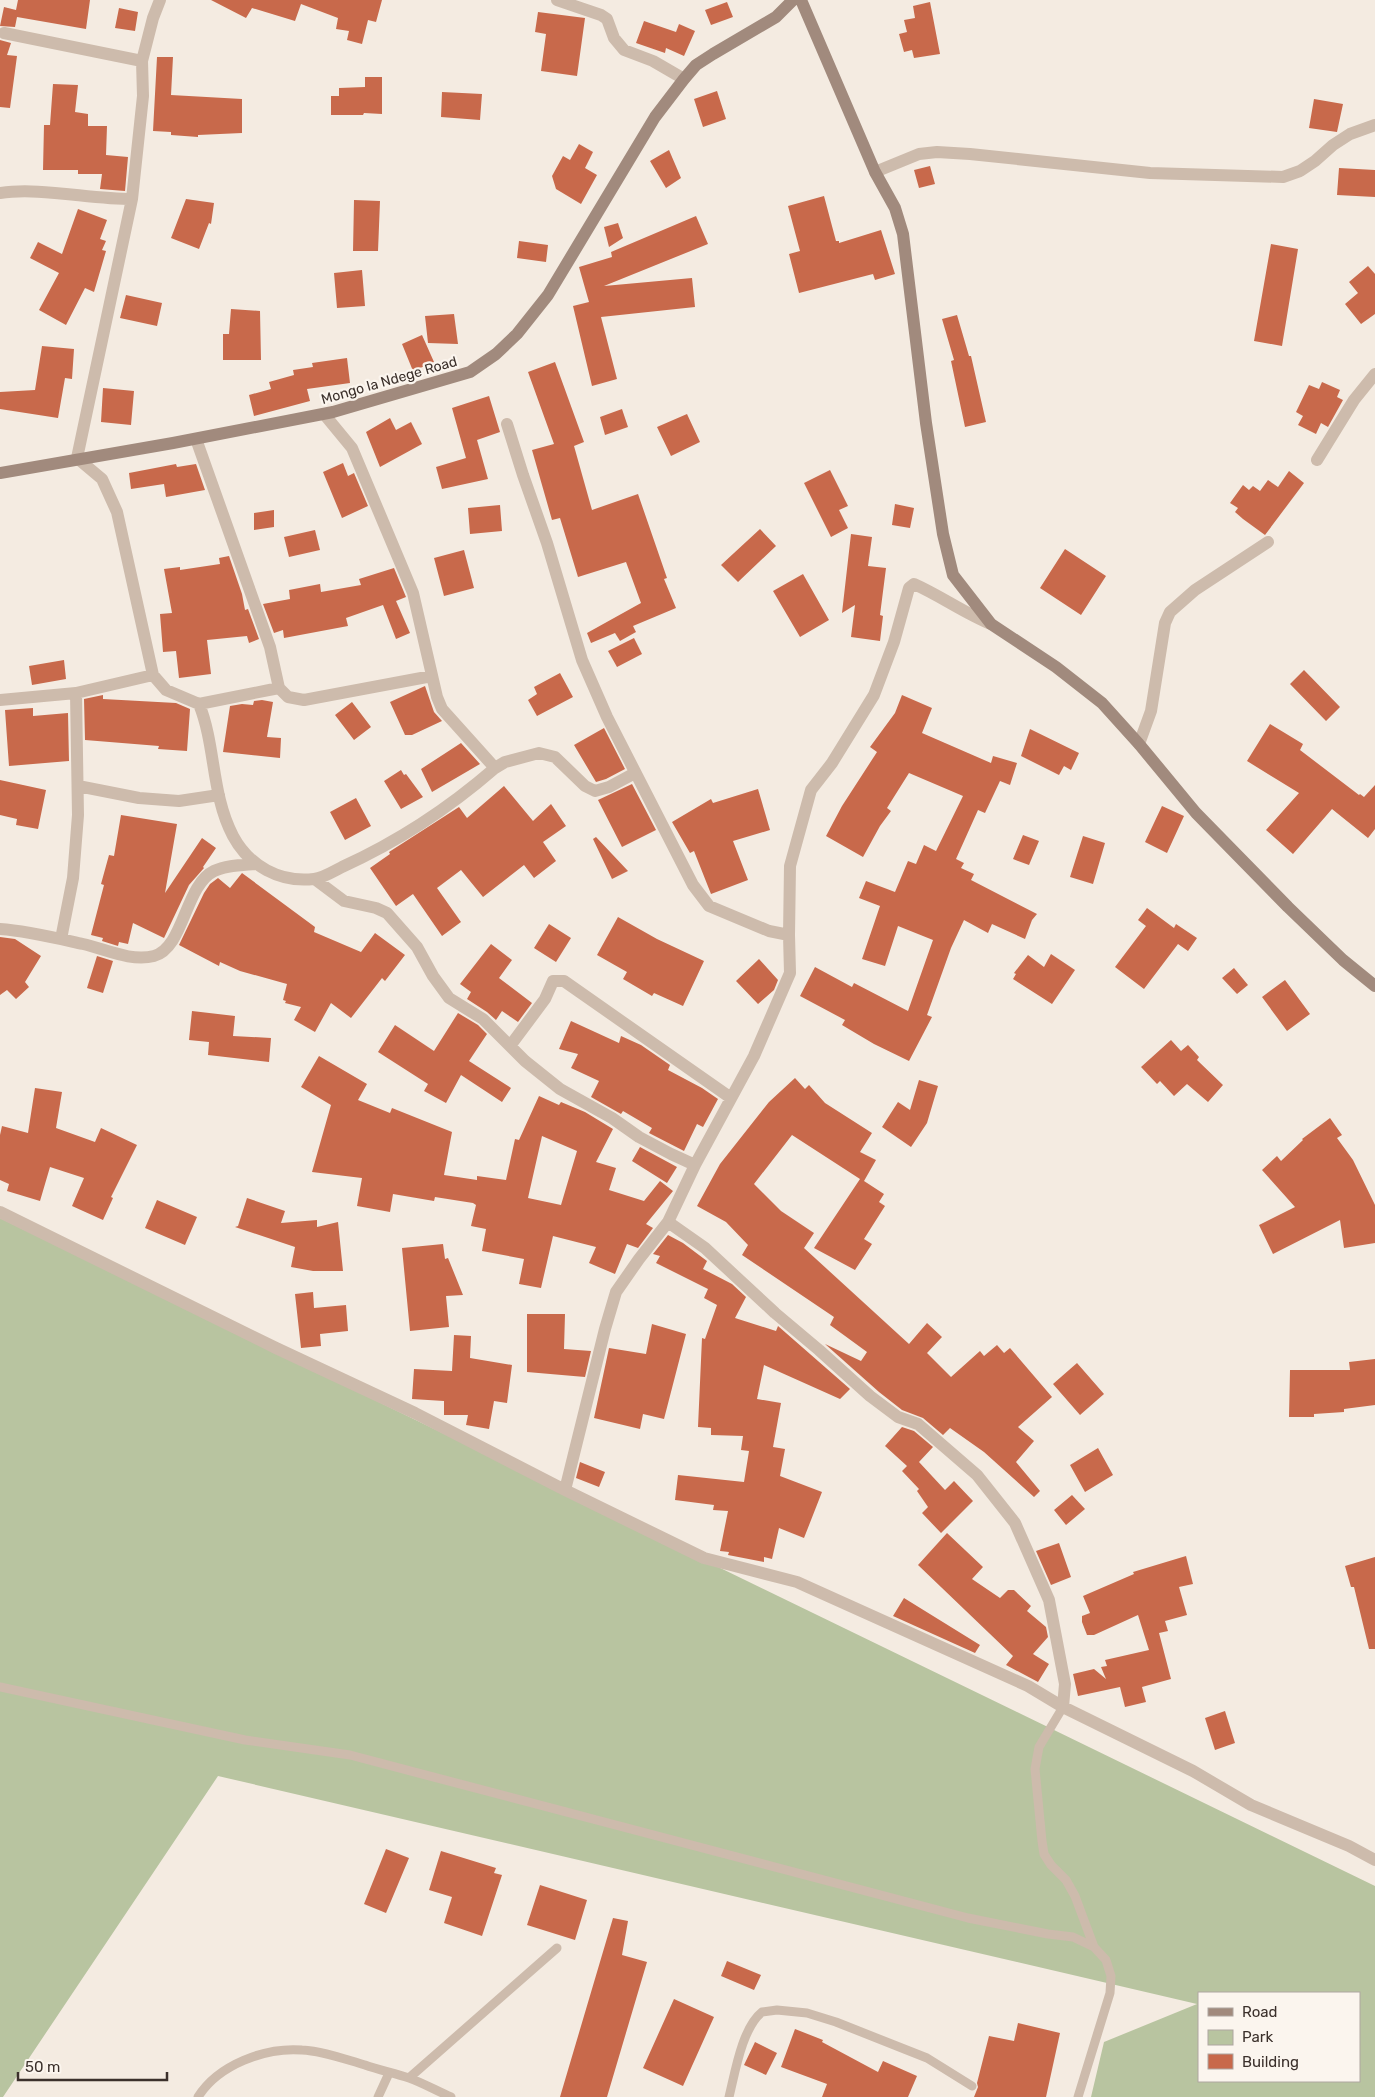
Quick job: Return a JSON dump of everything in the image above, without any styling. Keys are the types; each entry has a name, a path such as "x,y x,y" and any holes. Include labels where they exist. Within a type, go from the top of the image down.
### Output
{"street":[{"path":"160,0 153,18 142,61 143,96 132,200 77,458 102,479 117,512 153,675 166,690 198,704 279,688"},
{"path":"557,0 601,15 607,19 614,38 624,50 653,62 684,79"},
{"name":"Mongo la Ndege Road","path":"0,472 196,439 324,414 470,372 496,354 517,334 548,295 655,117 696,65 776,17 793,0"},
{"path":"801,0 874,172 895,208 904,234 926,423 943,534 953,574 991,624"},
{"path":"4,33 142,61"},
{"path":"874,172 919,154 937,152 1150,174 1283,177 1300,171 1315,162 1333,144 1350,134 1375,125"},
{"path":"0,193 24,191 132,200"},
{"path":"1317,460 1354,400 1375,374"},
{"path":"324,414 352,448 413,593 437,697 442,709 495,768"},
{"path":"507,424 547,543 582,660 607,717 635,773 701,897 709,906 769,931 789,935"},
{"path":"196,439 270,647 279,688 288,697 304,700 432,676"},
{"path":"1139,744 1151,710 1165,623 1170,612 1195,590 1268,542"},
{"path":"565,1490 616,1292 668,1222 754,1056 790,973 790,866 811,790 832,764 874,695 894,642 909,588 914,584 942,597 969,616 991,624 1056,667 1102,703 1196,813 1281,900 1344,960 1375,986"},
{"path":"0,700 76,693 153,675"},
{"path":"60,939 73,878 78,815 76,693"},
{"path":"198,704 210,737 214,778 232,834 241,850 255,864 279,877 316,880 366,856 411,830 472,788 495,768 505,762 538,752 554,757 585,786 595,791 609,787 635,773"},
{"path":"78,786 139,798 179,801 219,795"},
{"path":"0,929 60,939 134,958 155,956 169,945 202,879 220,868 255,864"},
{"path":"316,880 344,901 376,908 387,913 418,947 433,976 449,998 484,1019 525,1061 560,1089 612,1118 639,1137 696,1165"},
{"path":"510,1046 545,999 553,981 564,981 731,1098"},
{"path":"0,1212 267,1344 415,1412 565,1490 704,1558 797,1582 1028,1686 1063,1707 1193,1770 1252,1805 1349,1846 1375,1860"},
{"path":"668,1222 705,1248 870,1396 898,1417 924,1428 982,1482 1015,1523 1050,1600 1065,1684 1063,1707"}],"lane":[{"path":"0,1688 245,1740 350,1755 968,1918 1073,1937 1094,1947 1106,1960 1111,1976 1110,1993 1078,2097"},
{"path":"1063,1707 1039,1747 1036,1769 1042,1841 1044,1854 1051,1865 1066,1880 1075,1896 1094,1947"},
{"path":"409,2078 557,1948"},
{"path":"729,2097 744,2043 751,2026 762,2012 777,2010 807,2013 905,2048 945,2068 972,2086"},
{"path":"198,2097 204,2088 223,2072 240,2062 287,2050 303,2050 334,2056 409,2078 451,2097"},
{"path":"378,2097 389,2073"}],"green space":[{"path":"0,1218 1375,1886 1375,2097 1091,2097 1104,2042 1197,2004 218,1776 3,2097 0,2097"}],"building":[{"path":"18,0 90,0 86,29 17,17 15,27 0,26 4,7 16,10"},
{"path":"211,0 382,0 376,22 368,20 362,44 347,40 349,31 336,29 338,18 301,4 295,21 252,8 246,18"},
{"path":"727,2 733,17 711,25 705,10"},
{"path":"930,2 940,54 914,58 912,50 904,52 899,34 907,32 904,20 915,18 913,6"},
{"path":"119,8 138,12 135,31 115,28"},
{"path":"538,12 585,18 577,76 541,71 546,34 535,32"},
{"path":"644,21 676,32 679,24 695,31 684,56 666,48 665,53 636,43"},
{"path":"0,40 11,43 7,55 17,56 10,108 0,107"},
{"path":"157,57 173,57 171,95 242,99 242,133 198,135 198,137 171,135 171,132 153,131"},
{"path":"365,77 382,77 382,114 331,115 331,96 339,96 339,88 365,87"},
{"path":"53,84 78,85 75,112 88,114 88,126 107,126 106,155 128,157 125,191 100,189 102,174 78,174 78,170 43,170 44,125 50,125"},
{"path":"717,91 726,119 703,127 694,99"},
{"path":"442,92 482,94 480,120 441,117"},
{"path":"1314,99 1343,104 1337,132 1309,128"},
{"path":"579,144 593,152 585,168 597,175 581,204 556,189 552,176 563,156 570,160"},
{"path":"669,150 681,178 666,188 650,161"},
{"path":"930,166 935,184 919,188 914,170"},
{"path":"1339,168 1375,170 1375,197 1337,195"},
{"path":"824,196 836,241 839,241 839,243 881,230 895,274 875,280 873,274 799,293 789,254 800,251 788,206"},
{"path":"186,199 214,203 211,224 209,223 199,249 171,238"},
{"path":"354,200 380,201 378,251 353,251"},
{"path":"78,209 107,220 100,239 106,241 102,250 106,251 94,292 85,288 66,325 39,310 59,273 30,258 38,242 62,254"},
{"path":"696,216 708,244 604,286 692,278 695,307 601,317 617,379 592,386 573,306 589,302 579,267 612,257 611,252"},
{"path":"618,223 623,238 609,247 604,227"},
{"path":"519,241 548,245 546,262 517,258"},
{"path":"1271,244 1298,249 1282,346 1254,341"},
{"path":"1368,266 1375,274 1375,314 1361,324 1345,304 1358,293 1349,282"},
{"path":"362,270 365,306 337,308 334,273"},
{"path":"126,295 162,303 157,326 120,318"},
{"path":"231,309 260,311 261,360 223,360 223,334 229,334"},
{"path":"454,314 458,344 428,343 425,316"},
{"path":"957,315 969,356 971,356 986,422 965,427 951,361 954,360 942,319"},
{"path":"422,335 434,362 413,371 402,344"},
{"path":"42,346 74,349 72,379 65,378 58,418 0,409 0,392 35,390"},
{"path":"347,358 350,383 307,389 310,401 254,416 249,395 271,389 269,382 294,375 293,370 313,367 312,363"},
{"path":"555,362 584,442 574,446 592,510 638,494 667,578 664,579 676,608 633,626 636,632 620,641 615,633 591,643 587,633 641,603 626,562 578,577 560,518 552,520 532,450 554,444 528,372"},
{"path":"1322,382 1340,390 1337,397 1343,400 1328,427 1321,423 1316,434 1298,425 1303,416 1296,412 1309,385 1319,389"},
{"path":"103,388 134,391 131,425 101,422"},
{"path":"489,396 500,432 477,440 488,479 442,489 436,467 466,458 452,408"},
{"path":"622,409 628,427 605,435 600,417"},
{"path":"687,414 700,442 671,456 657,427"},
{"path":"390,418 396,430 411,422 422,444 380,467 366,432"},
{"path":"343,463 348,476 354,473 368,506 342,518 323,472"},
{"path":"176,464 177,467 196,464 205,490 166,497 164,484 131,489 129,473"},
{"path":"830,470 848,506 839,510 848,528 831,537 804,483"},
{"path":"1289,471 1304,483 1265,535 1235,512 1238,508 1230,503 1243,485 1249,490 1253,486 1260,491 1268,480 1278,487"},
{"path":"895,504 914,508 910,528 892,525"},
{"path":"500,505 502,531 470,534 468,508"},
{"path":"274,510 274,527 254,530 254,513"},
{"path":"760,529 776,546 738,582 721,565"},
{"path":"315,530 320,550 289,557 284,537"},
{"path":"851,534 872,537 868,566 886,568 880,615 883,616 880,641 851,637 855,605 842,613"},
{"path":"1065,549 1106,576 1081,615 1040,588"},
{"path":"464,550 474,588 444,596 434,558"},
{"path":"229,556 242,594 245,610 248,609 259,639 249,643 247,636 207,640 211,674 179,678 176,651 163,652 160,614 172,613 164,569 180,567 180,570 220,564 219,558"},
{"path":"394,568 406,597 396,601 410,633 396,639 383,605 346,618 348,626 284,638 283,630 274,633 263,604 290,599 289,590 320,584 321,592 361,585 359,579"},
{"path":"803,574 829,620 800,637 773,591"},
{"path":"634,638 642,654 617,667 608,651"},
{"path":"64,660 66,679 32,685 29,666"},
{"path":"1304,670 1340,707 1326,721 1290,684"},
{"path":"560,673 573,697 537,716 528,700 537,694 534,687"},
{"path":"425,686 434,712 442,721 412,735 405,735 390,702"},
{"path":"103,695 103,699 176,703 190,709 187,751 158,749 159,746 85,740 84,699"},
{"path":"902,695 932,708 922,733 991,763 993,756 1017,763 1010,785 1000,781 985,813 978,810 956,859 964,863 961,868 974,874 971,880 1037,914 1032,920 1025,939 992,924 988,933 964,920 951,948 927,1015 932,1017 909,1061 874,1044 842,1025 845,1020 800,996 815,967 852,987 854,983 908,1011 933,940 898,926 885,966 862,959 880,906 859,898 866,881 895,892 908,861 916,864 924,845 936,851 963,796 909,773 887,808 891,811 880,826 863,857 826,836 842,806 877,752 870,747 895,713"},
{"path":"254,701 273,702 267,737 281,738 280,758 223,752 230,706 253,705"},
{"path":"352,702 371,727 354,740 335,715"},
{"path":"33,708 33,716 68,713 69,761 9,766 5,710"},
{"path":"1270,724 1303,744 1300,750 1359,795 1364,797 1375,785 1375,829 1368,838 1332,809 1293,854 1266,830 1299,793 1247,761"},
{"path":"604,728 625,769 596,782 574,745"},
{"path":"1030,729 1079,753 1071,770 1064,766 1059,775 1021,756"},
{"path":"461,743 480,764 432,792 421,769"},
{"path":"401,770 423,797 401,809 384,781"},
{"path":"0,780 46,790 38,829 16,825 17,819 0,815"},
{"path":"632,784 656,830 622,847 598,800"},
{"path":"504,786 533,821 551,804 566,826 543,842 556,861 534,878 524,865 483,897 461,870 437,888 461,922 442,936 413,894 396,906 370,868 390,854 389,852 459,807 467,818"},
{"path":"758,789 770,830 733,841 748,880 711,894 694,851 690,853 672,822 711,799 713,803"},
{"path":"356,798 371,826 345,840 330,812"},
{"path":"1162,806 1184,816 1167,853 1145,842"},
{"path":"121,815 177,824 165,893 202,838 216,848 204,868 189,885 164,938 133,923 128,944 119,942 118,946 102,941 103,938 91,935 104,885 101,884 109,855 114,856"},
{"path":"1023,835 1039,841 1029,865 1013,859"},
{"path":"1083,836 1105,843 1093,884 1070,877"},
{"path":"596,837 628,871 612,879 593,839"},
{"path":"242,873 315,927 314,932 361,952 375,933 405,955 385,981 382,978 351,1018 331,1003 315,1032 294,1020 301,1007 285,1003 286,1001 283,1000 287,984 240,971 220,962 219,966 179,945 210,884 218,878 230,888"},
{"path":"1147,908 1174,928 1176,924 1197,938 1188,951 1178,944 1144,989 1115,967 1146,926 1138,920"},
{"path":"618,917 657,939 704,961 683,1006 654,993 652,996 623,979 627,972 597,955"},
{"path":"549,924 571,938 556,962 534,948"},
{"path":"0,937 15,939 41,956 25,982 29,987 16,999 7,990 0,995"},
{"path":"491,944 512,960 499,978 532,1003 518,1022 502,1011 496,1020 467,999 471,992 460,984"},
{"path":"1051,954 1075,970 1052,1004 1013,979 1016,974 1014,973 1028,955 1044,967"},
{"path":"97,956 113,961 103,993 87,988"},
{"path":"759,959 778,980 774,990 758,1004 736,981"},
{"path":"1234,968 1248,985 1237,994 1222,978"},
{"path":"1285,980 1310,1014 1287,1031 1262,997"},
{"path":"192,1011 235,1016 233,1036 271,1038 269,1062 208,1055 209,1042 189,1040"},
{"path":"458,1013 478,1025 487,1034 469,1061 511,1088 502,1102 461,1075 446,1103 424,1091 428,1084 378,1052 395,1025 434,1051"},
{"path":"571,1021 619,1043 621,1036 641,1045 670,1065 668,1070 718,1099 703,1127 697,1124 684,1151 649,1133 652,1128 623,1111 621,1114 591,1097 599,1081 571,1068 578,1054 559,1049"},
{"path":"1171,1040 1181,1051 1188,1045 1199,1057 1197,1060 1223,1085 1208,1102 1187,1084 1174,1096 1160,1081 1157,1084 1141,1067"},
{"path":"319,1056 367,1084 358,1100 390,1113 392,1108 452,1132 444,1175 477,1180 477,1176 506,1180 515,1139 519,1140 539,1096 559,1105 561,1102 585,1112 613,1129 596,1162 616,1168 609,1190 644,1201 660,1181 673,1191 646,1224 653,1228 638,1248 627,1244 615,1274 589,1263 596,1247 553,1236 541,1288 519,1284 524,1259 482,1251 486,1229 471,1226 476,1205 473,1203 435,1197 434,1201 393,1194 390,1212 357,1206 362,1178 312,1172 331,1105 301,1087","holes":["542,1136 577,1151 561,1205 528,1198"]},
{"path":"795,1078 805,1089 809,1085 825,1103 872,1133 860,1152 876,1160 864,1181 884,1194 879,1202 885,1206 864,1239 872,1244 855,1270 814,1248 860,1179 792,1135 754,1184 781,1211 814,1233 804,1248 909,1344 927,1323 942,1337 927,1353 951,1377 980,1351 984,1356 997,1345 1004,1353 1010,1348 1052,1397 1018,1427 1034,1441 1016,1462 1040,1491 1034,1497 984,1452 950,1428 943,1435 923,1418 902,1410 879,1392 825,1344 861,1361 867,1352 830,1325 834,1317 742,1255 748,1245 726,1222 697,1206 720,1164 769,1102"},
{"path":"919,1080 938,1086 927,1123 911,1147 882,1127 898,1102 910,1110"},
{"path":"35,1088 62,1092 56,1128 95,1142 101,1128 137,1145 111,1197 113,1198 103,1220 72,1206 84,1178 50,1167 40,1201 7,1191 9,1184 0,1180 0,1135 2,1126 28,1133"},
{"path":"1330,1118 1342,1135 1337,1138 1353,1160 1375,1205 1375,1243 1344,1248 1340,1220 1273,1254 1259,1225 1295,1207 1262,1170 1277,1156 1281,1161 1302,1139"},
{"path":"640,1147 677,1167 667,1183 632,1161"},
{"path":"247,1198 285,1211 281,1223 317,1220 317,1227 338,1222 343,1271 313,1271 291,1267 295,1247 235,1227 238,1226"},
{"path":"157,1200 197,1217 185,1245 145,1228"},
{"path":"668,1235 683,1243 707,1261 703,1269 732,1284 746,1297 735,1318 776,1331 778,1326 850,1389 840,1399 764,1365 757,1399 781,1403 773,1447 785,1449 780,1476 822,1492 804,1538 779,1528 772,1559 764,1557 764,1562 728,1555 729,1552 720,1551 728,1511 713,1510 714,1505 675,1500 678,1475 744,1482 749,1451 741,1450 743,1436 711,1435 711,1428 698,1427 702,1338 705,1339 717,1305 704,1298 708,1289 656,1263 660,1256 653,1254"},
{"path":"443,1244 445,1259 448,1258 463,1295 446,1296 449,1327 410,1331 402,1248"},
{"path":"313,1292 314,1308 346,1305 348,1331 320,1334 321,1346 301,1348 295,1294"},
{"path":"527,1314 565,1314 564,1349 591,1351 585,1377 527,1372"},
{"path":"652,1324 686,1334 664,1419 643,1414 640,1429 594,1418 609,1348 646,1354"},
{"path":"454,1335 471,1336 470,1358 512,1365 507,1403 494,1401 489,1429 466,1425 468,1415 444,1415 444,1401 412,1399 414,1369 452,1371"},
{"path":"1375,1359 1375,1405 1344,1409 1344,1412 1314,1414 1314,1417 1289,1417 1290,1370 1350,1370 1349,1362"},
{"path":"1077,1363 1104,1394 1080,1415 1053,1384"},
{"path":"902,1427 914,1431 933,1447 919,1462 945,1490 954,1481 973,1501 941,1533 922,1513 928,1507 917,1491 919,1489 902,1471 907,1466 885,1446"},
{"path":"1098,1448 1113,1475 1085,1492 1070,1465"},
{"path":"580,1462 605,1472 599,1487 576,1478"},
{"path":"1072,1495 1085,1509 1066,1525 1054,1510"},
{"path":"947,1533 983,1567 972,1579 1000,1598 1008,1590 1014,1590 1031,1606 1027,1611 1046,1627 1048,1637 1033,1654 1049,1664 1038,1682 1006,1665 1013,1656 918,1565"},
{"path":"1059,1543 1071,1577 1051,1585 1036,1551"},
{"path":"1186,1556 1193,1584 1179,1587 1187,1615 1165,1621 1168,1631 1159,1633 1171,1679 1142,1687 1146,1702 1125,1707 1120,1687 1078,1696 1073,1674 1094,1669 1106,1679 1101,1667 1107,1666 1105,1660 1149,1650 1138,1615 1094,1635 1087,1635 1082,1622 1082,1616 1090,1613 1083,1596 1134,1574 1133,1572"},
{"path":"1375,1557 1375,1649 1369,1649 1354,1587 1351,1587 1345,1566"},
{"path":"904,1598 980,1645 975,1653 893,1616"},
{"path":"1225,1711 1235,1743 1215,1750 1205,1718"},
{"path":"386,1849 409,1858 386,1913 364,1904"},
{"path":"441,1851 496,1868 494,1873 502,1875 482,1936 444,1923 452,1897 429,1890"},
{"path":"540,1885 587,1900 575,1940 527,1925"},
{"path":"613,1918 628,1921 622,1955 647,1962 607,2097 560,2097"},
{"path":"727,1961 761,1975 754,1990 721,1976"},
{"path":"674,1999 714,2017 683,2086 643,2068"},
{"path":"1018,2023 1060,2033 1046,2097 974,2097 989,2036 1014,2041"},
{"path":"795,2029 823,2040 822,2042 878,2072 883,2061 917,2076 908,2097 822,2097 827,2084 781,2067"},
{"path":"755,2042 777,2053 766,2075 744,2065"}]}
